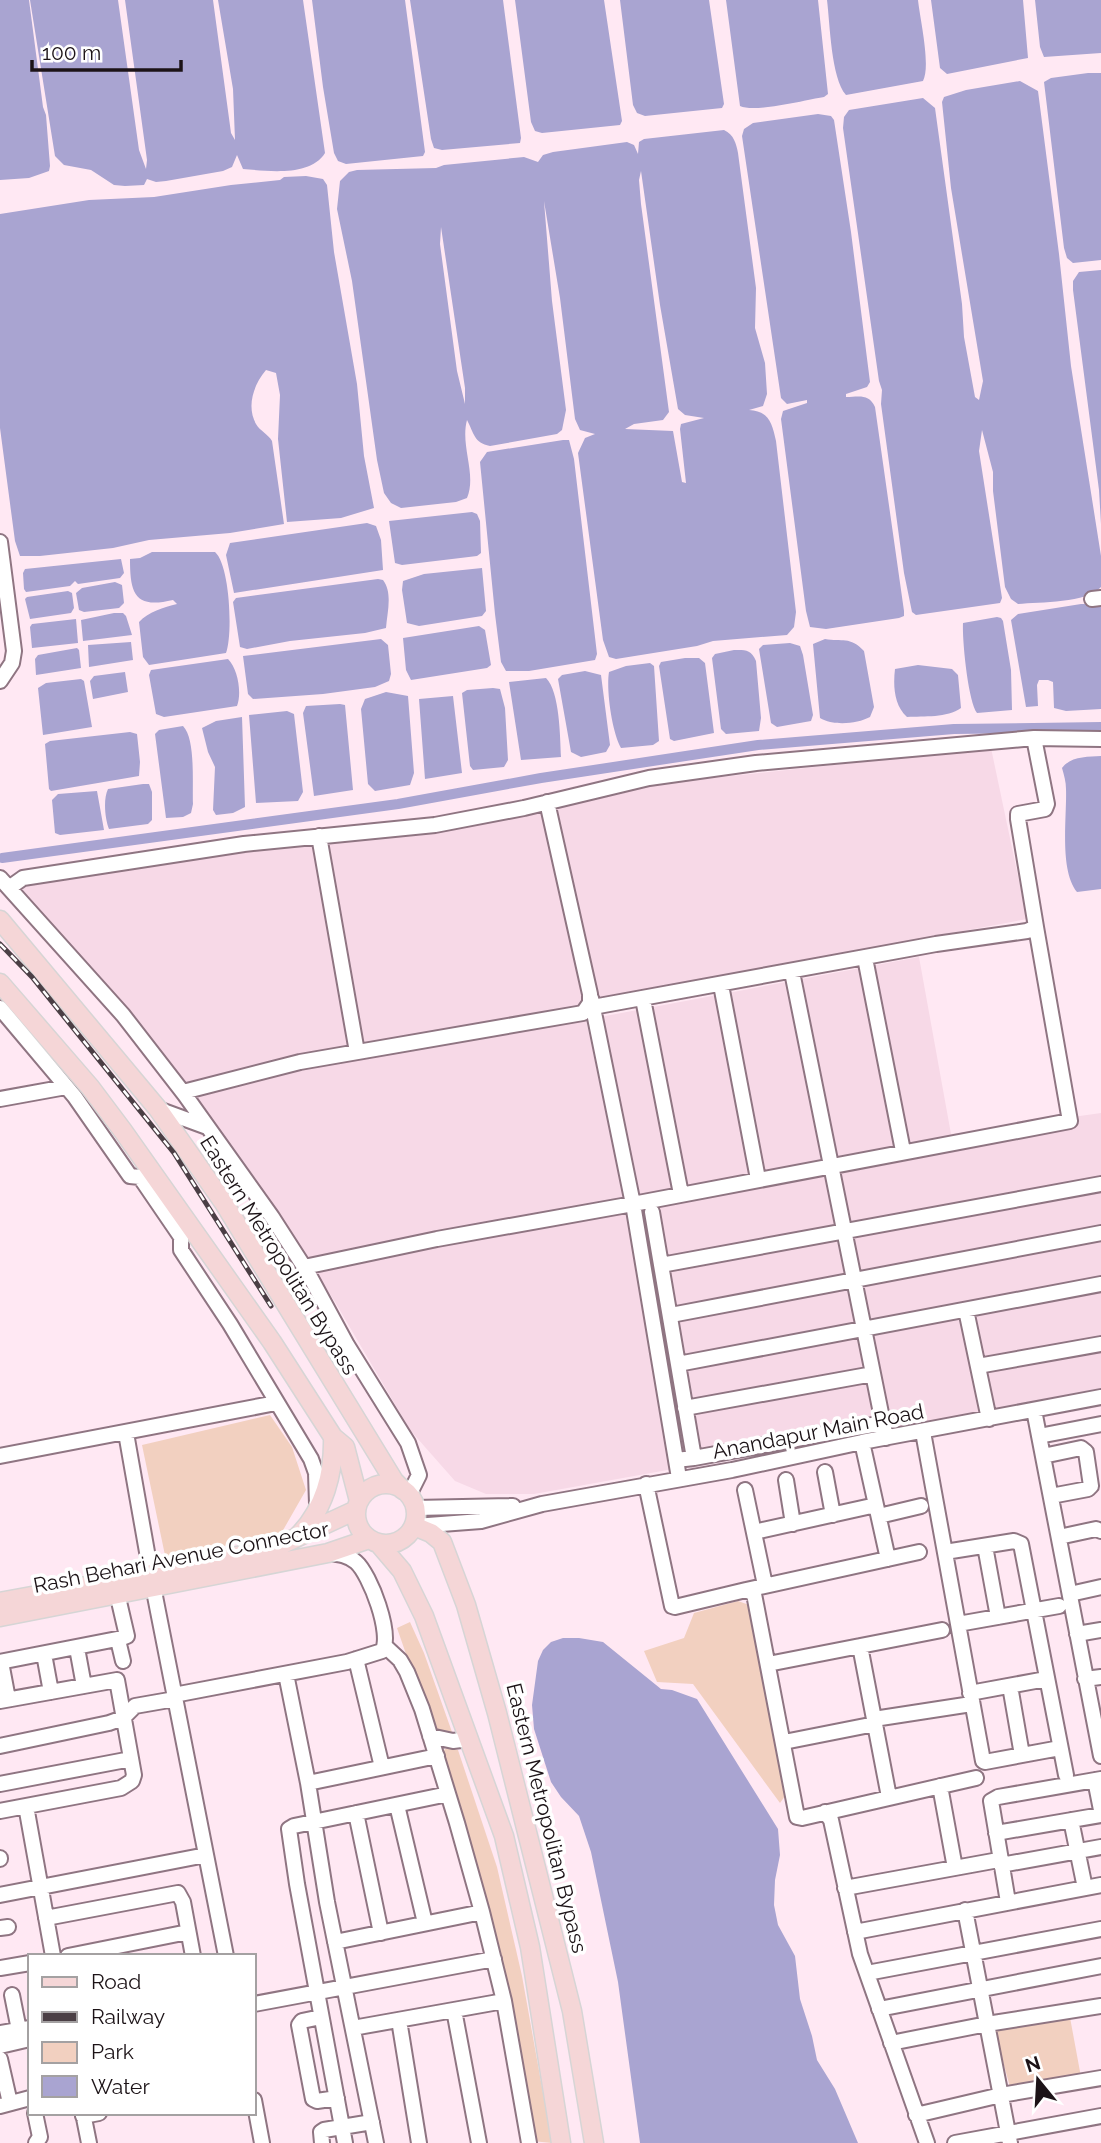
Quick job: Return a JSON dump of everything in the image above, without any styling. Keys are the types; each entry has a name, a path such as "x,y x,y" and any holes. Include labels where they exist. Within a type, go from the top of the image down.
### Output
{"main road":[{"name":"Eastern Metropolitan Bypass","path":"0,920 158,1109 225,1203 394,1481 431,1533 442,1542 466,1605 497,1713 564,1977 594,2143"},
{"path":"1,985 77,1090 272,1342 333,1437 345,1447 357,1505 358,1526 402,1571 419,1605 504,1836 527,1934 561,2143"},
{"path":"292,1541 317,1510 330,1475 333,1437"},
{"path":"0,1602 152,1580 292,1541 357,1505 364,1494 378,1485 387,1484 410,1505 401,1540 386,1544 374,1541"},
{"name":"Rash Behari Avenue Connector","path":"0,1617 117,1594 152,1580 328,1553 374,1541"}],"street":[{"path":"0,542 14,651 12,663 0,681"},
{"path":"410,1505 419,1475 408,1443 272,1217 183,1092 123,1015 5,883 184,853 435,825 649,778 756,763 1034,738 1101,739"},
{"path":"304,1267 437,1239 1070,1121 1018,818 1018,814 1022,812 1045,809 1047,804 1034,738"},
{"path":"547,802 592,1001 633,1204 679,1478"},
{"path":"319,836 357,1052"},
{"path":"592,1001 643,999 1027,931 1036,927"},
{"path":"865,958 903,1152"},
{"path":"792,972 886,1438"},
{"path":"721,985 758,1179"},
{"path":"643,999 681,1194"},
{"path":"183,1092 300,1062 578,1014 588,1008 592,1001"},
{"path":"0,1008 77,1090 130,1176 140,1178 181,1237 181,1250 230,1324 311,1459 318,1488 317,1510"},
{"path":"0,1099 77,1090"},
{"path":"158,1109 207,1127"},
{"path":"661,1265 1101,1184"},
{"path":"652,1212 694,1458"},
{"path":"671,1315 1101,1233"},
{"path":"678,1364 1101,1284"},
{"path":"967,1310 989,1419"},
{"path":"978,1366 1101,1344"},
{"path":"685,1408 873,1374"},
{"name":"Anandapur Main Road","path":"410,1505 481,1521 542,1504 732,1470 862,1442 1101,1397"},
{"path":"0,1456 276,1403"},
{"path":"1034,1410 1085,1679 1096,1716 1101,1756"},
{"path":"676,1460 883,1423"},
{"path":"1039,1436 1101,1424"},
{"path":"923,1432 958,1624 967,1699 984,1762 1060,1748"},
{"path":"126,1433 226,1954"},
{"path":"862,1442 888,1559"},
{"path":"1043,1456 1081,1448 1086,1452 1091,1486 1088,1489 1051,1496"},
{"path":"825,1472 833,1515"},
{"path":"786,1480 793,1524"},
{"path":"646,1484 672,1606 919,1552"},
{"path":"745,1490 765,1585"},
{"path":"754,1532 833,1515 921,1506"},
{"path":"1059,1537 1101,1531"},
{"path":"945,1552 1018,1541 1066,1775"},
{"path":"985,1546 998,1617"},
{"path":"0,1746 109,1723 123,1718 135,1706 377,1654 385,1646 386,1639 380,1611 362,1569 350,1558 328,1553"},
{"path":"1070,1594 1101,1587"},
{"path":"746,1590 754,1594 756,1602 797,1817 976,1778"},
{"path":"0,1811 127,1786 134,1775 117,1680 4,1700 1,1662 127,1636 117,1594"},
{"path":"958,1624 1059,1606"},
{"path":"768,1664 943,1630"},
{"path":"1077,1634 1101,1630"},
{"path":"118,1640 123,1661"},
{"path":"385,1646 400,1660 407,1672 437,1756 482,1912 504,2001 529,2143"},
{"path":"860,1646 889,1797"},
{"path":"77,1648 84,1686"},
{"path":"44,1654 51,1692"},
{"path":"356,1659 382,1767"},
{"path":"286,1674 335,1942 376,2143"},
{"path":"1085,1679 1101,1676"},
{"path":"784,1742 1046,1679"},
{"path":"1010,1686 1022,1755"},
{"path":"430,1736 453,1741 468,1739"},
{"path":"308,1783 437,1756"},
{"path":"0,1784 131,1759"},
{"path":"996,1833 1101,1812 1098,1780 998,1797 991,1801 997,1863 1008,1902"},
{"path":"940,1786 955,1868"},
{"path":"345,2143 289,1829 448,1794"},
{"path":"397,1805 425,1923"},
{"path":"26,1806 53,1954"},
{"path":"825,1812 831,1820 855,1932 867,1973 927,2143"},
{"path":"356,1814 381,1933"},
{"path":"1071,1820 1084,1888"},
{"path":"845,1888 955,1868 1101,1847"},
{"path":"0,1895 206,1855"},
{"path":"855,1932 1101,1885"},
{"path":"46,1918 178,1893 183,1902 193,1954"},
{"path":"965,1910 1009,2138"},
{"path":"335,1942 482,1912"},
{"path":"867,1973 1101,1928"},
{"path":"78,1954 188,1932"},
{"path":"256,2004 494,1959"},
{"path":"0,1968 28,1963"},
{"path":"879,2009 1101,1966"},
{"path":"12,1996 26,2032"},
{"path":"353,2028 504,2001"},
{"path":"891,2043 1101,2006"},
{"path":"454,2010 479,2143"},
{"path":"321,2017 302,2021 299,2025 313,2099 317,2101 337,2098"},
{"path":"399,2020 419,2143"},
{"path":"0,2033 26,2032"},
{"path":"0,2046 26,2032"},
{"path":"0,2059 5,2104 28,2098"},
{"path":"916,2115 1001,2095 1101,2078"},
{"path":"256,2111 262,2143"},
{"path":"35,2115 40,2137 36,2143"},
{"path":"83,2115 89,2143"},
{"path":"955,2143 1009,2138 1101,2116"},
{"path":"322,2143 321,2132 372,2122"}],"shaded area":[{"path":"991,748 1027,919 599,999 587,1024 627,1212 673,1469 534,1494 486,1494 455,1481 410,1430 335,1302 253,1175 172,1064 84,960 20,891 31,883 308,844 425,835 647,785"},
{"path":"919,957 951,1134 1101,1113 1101,1388 691,1468 644,1216 633,1188 600,1017"}],"green space":[{"path":"270,1415 292,1447 306,1490 282,1532 166,1560 142,1445"},
{"path":"738,1601 752,1606 790,1789 780,1803 693,1684 657,1682 644,1651 684,1638 694,1613"},
{"path":"410,1622 452,1732 432,1729 397,1628"},
{"path":"446,1748 458,1750 497,1867 522,1976 552,2143 532,2141 501,1956 475,1857 442,1753"},
{"path":"1069,2012 1081,2077 1010,2087 993,2025"}],"water":[{"path":"0,0 29,0 46,115 50,166 49,171 29,178 0,180"},
{"path":"30,0 118,0 139,150 146,169 147,160 125,0 213,0 231,133 235,140 233,89 218,0 303,0 325,153 309,166 288,171 243,169 237,155 232,167 223,171 166,181 147,179 144,185 125,186 114,185 91,170 64,165 55,156"},
{"path":"312,0 405,0 425,152 423,156 346,164 338,161 334,153 323,87"},
{"path":"410,0 503,0 520,143 442,150 434,148"},
{"path":"515,0 604,0 622,121 620,125 542,133 535,131 531,122"},
{"path":"620,0 709,0 724,104 722,108 645,116 637,113 633,105"},
{"path":"726,0 818,0 828,94 768,107 740,106"},
{"path":"827,0 918,0 926,65 923,81 846,95 834,64"},
{"path":"931,0 1023,0 1028,58 947,74 940,68"},
{"path":"1035,0 1101,0 1101,53 1044,57 1040,47"},
{"path":"1101,73 1101,260 1073,263 1067,258 1064,248 1044,82 1051,78"},
{"path":"1020,81 1038,91 1071,366 1101,556 1101,587 1085,596 1062,601 1018,604 1011,599 1005,587 993,472 982,430 979,451 1002,598 1000,603 916,615 912,612 904,573 881,404 882,390 843,128 844,117 849,110 923,98 935,108 962,304 964,337 975,397 979,400 983,381 951,188 942,102 944,97 966,90"},
{"path":"818,114 831,116 834,120 870,382 867,387 846,394 846,397 866,398 875,407 904,611 904,616 899,618 826,629 810,627 806,611 781,419 783,411 807,403 807,400 787,404 781,398 742,136 744,129 753,123"},
{"path":"724,130 732,137 736,146 756,288 755,328 765,363 767,394 763,406 749,410 765,416 775,435 796,612 794,627 787,635 713,641 616,659 609,657 603,640 578,453 585,438 595,434 580,430 575,419 560,298 544,201 552,301 566,410 562,430 557,434 490,446 478,440 467,420 465,440 470,489 467,498 456,502 401,508 391,503 384,493 352,281 337,209 340,181 349,172 357,170 436,168 524,157 538,162 543,155 553,152 627,142 634,145 638,154 639,142 644,139","holes":["641,171 678,409 685,415 704,418 681,424 686,483 682,482 673,431 625,429 634,424 663,420 669,412 641,204","441,227 465,388 465,404 457,371 440,244"]},
{"path":"306,176 323,179 327,185 334,252 357,384 364,456 374,508 341,518 287,522 278,439 280,395 276,373 266,370 255,388 252,410 256,424 272,441 284,524 230,533 149,540 113,548 20,556 15,541 0,428 0,214 89,200 154,197"},
{"path":"1101,270 1101,524 1073,281 1079,272"},
{"path":"569,440 574,459 597,654 595,660 529,671 506,671 501,662 495,614 480,462 487,452"},
{"path":"472,512 477,514 480,521 481,553 477,556 402,565 395,563 389,521"},
{"path":"367,523 376,526 381,540 383,570 234,593 226,555 230,543"},
{"path":"152,552 215,552 224,571 229,601 226,653 149,665 143,657 139,622 162,608 177,604 173,600 143,600 134,590 130,559"},
{"path":"121,559 124,573 120,578 78,584 75,581 70,586 26,592 24,589 25,569"},
{"path":"482,568 486,611 482,616 419,626 407,623 403,581 424,574"},
{"path":"383,580 388,591 386,628 247,649 240,647 233,602 236,598"},
{"path":"115,582 122,585 124,603 119,608 84,612 79,610 76,593 82,588"},
{"path":"68,591 72,593 74,608 71,613 30,619 25,599 27,597"},
{"path":"1081,604 1101,604 1101,709 1066,711 1054,708 1053,682 1048,680 1039,680 1037,685 1038,706 1026,707 1011,620 1018,614"},
{"path":"123,613 126,616 132,635 83,641 81,620"},
{"path":"997,617 1003,621 1011,670 1012,710 977,713 968,683 963,623"},
{"path":"76,619 78,643 32,648 32,624"},
{"path":"479,626 485,630 491,665 487,668 411,680 406,670 403,638"},
{"path":"381,639 388,645 391,674 389,681 375,687 253,699 248,694 243,656"},
{"path":"825,639 850,641 864,651 874,707 870,717 845,723 820,718 813,644"},
{"path":"131,642 133,660 89,667 88,645"},
{"path":"790,643 800,646 803,655 813,715 811,721 777,727 771,723 759,649 763,645"},
{"path":"77,648 81,668 36,675 35,659 38,655"},
{"path":"734,650 750,652 756,661 761,718 759,731 726,734 721,729 712,658 715,654"},
{"path":"699,658 705,663 714,733 674,741 670,739 659,666 661,662"},
{"path":"228,659 238,681 237,706 164,717 156,714 149,675 151,670"},
{"path":"650,663 654,666 659,741 653,745 621,748 610,711 609,672 626,666"},
{"path":"918,665 952,669 958,675 961,708 942,715 907,717 899,707 895,695 895,669"},
{"path":"585,671 601,675 610,745 606,752 581,757 571,752 558,679 562,675"},
{"path":"125,672 128,692 93,699 90,681 94,676"},
{"path":"546,678 557,704 561,757 521,760 509,682"},
{"path":"81,679 84,681 92,727 43,735 38,688 46,683"},
{"path":"500,689 505,708 508,760 504,767 473,770 470,766 462,693 467,690"},
{"path":"386,692 408,696 414,773 410,785 375,791 368,784 361,709 365,699"},
{"path":"453,696 462,773 425,779 419,699"},
{"path":"345,705 353,790 314,796 303,713 306,706"},
{"path":"287,711 294,714 303,792 298,801 256,803 249,715"},
{"path":"242,717 245,807 233,813 216,815 213,810 215,767 202,728 216,721"},
{"path":"183,726 192,751 193,804 191,813 183,817 166,818 155,734 159,730"},
{"path":"130,732 137,734 139,776 51,791 49,789 45,744 50,741"},
{"path":"1101,756 1101,889 1077,892 1071,882 1066,857 1066,786 1062,768 1075,759"},
{"path":"149,784 152,792 152,820 148,824 109,829 105,809 108,789"},
{"path":"97,791 104,830 60,835 55,833 52,800 58,794"},
{"path":"563,1638 603,1642 661,1689 697,1699 778,1829 780,1855 774,1905 778,1925 795,1956 800,1999 817,2060 835,2089 858,2143 640,2143 618,1982 591,1852 579,1816 551,1782 534,1729 532,1705 538,1661 551,1642"}],"waterway":[{"path":"2,858 398,804 541,778 758,745 954,729 1101,727"}],"railway":[{"path":"0,944 32,977 174,1153 271,1306"}]}
